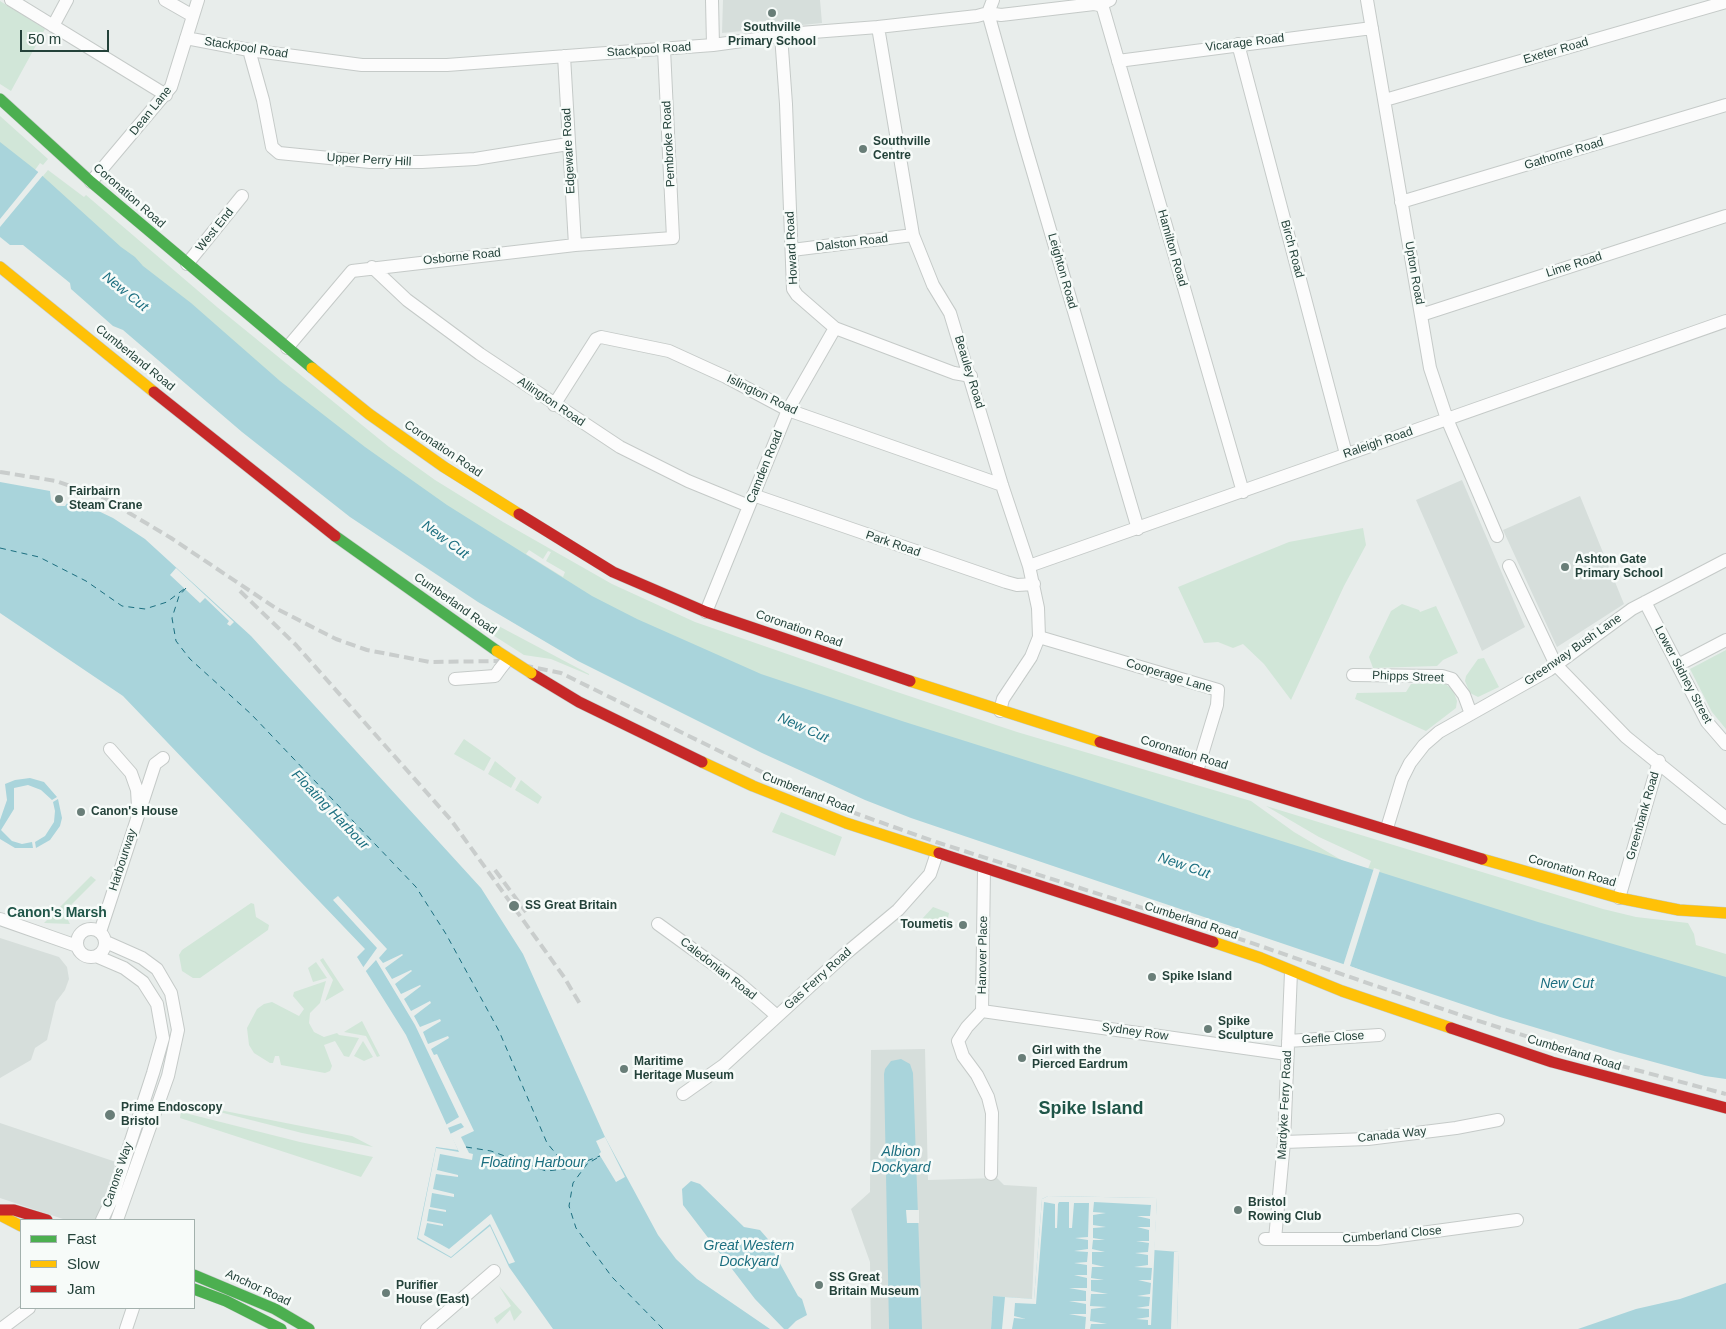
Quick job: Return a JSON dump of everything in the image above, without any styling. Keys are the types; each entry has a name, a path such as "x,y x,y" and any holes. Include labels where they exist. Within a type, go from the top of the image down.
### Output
{"main road":[{"name":"Coronation Road","path":"0,99 91,182 368,414 444,467 518,515 613,572 706,612 1000,712 1388,828 1550,879 1619,898 1679,910 1726,913"},
{"name":"Cumberland Road","path":"0,266 332,534 502,660 531,673 580,702 753,786 846,823 1261,958 1292,972 1382,1005 1552,1062 1726,1108"},
{"path":"0,1210 14,1210 45,1219"},
{"path":"0,1215 20,1225"},
{"name":"Anchor Road","path":"195,1275 275,1309 310,1329"},
{"name":"Anchor Road","path":"195,1289 226,1301 281,1329"}],"street":[{"path":"11,0 166,95"},
{"path":"54,26 67,0"},
{"path":"165,0 193,16"},
{"name":"Dean Lane","path":"91,182 166,95 174,80 198,0"},
{"path":"712,0 713,45"},
{"path":"988,13 992,0"},
{"name":"Upton Road","path":"1367,0 1430,368 1447,419 1497,536"},
{"name":"Exeter Road","path":"1385,100 1726,2"},
{"name":"Stackpool Road","path":"186,38 249,50 362,65 405,66 713,45 781,35 878,27 978,16 988,13 1001,15 1104,3"},
{"name":"Hamilton Road","path":"1104,3 1103,8 1243,492"},
{"name":"Leighton Road","path":"988,13 1138,529"},
{"name":"Beauley Road","path":"878,27 913,235 933,284 950,313 1034,584 1040,637 1031,657 1003,699 1000,712"},
{"name":"Vicarage Road","path":"1118,60 1372,28"},
{"name":"Howard Road","path":"781,35 793,289 797,295 835,328 954,373 971,376"},
{"name":"Birch Road","path":"1238,44 1346,454"},
{"name":"Pembroke Road","path":"664,49 673,238"},
{"name":"Upper Perry Hill","path":"249,50 263,100 272,147 279,154 370,162 422,162 475,158 568,144"},
{"name":"Edgeware Road","path":"564,56 575,246"},
{"name":"Gathorne Road","path":"1401,202 1726,105"},
{"name":"West End","path":"187,264 242,196"},
{"name":"Lime Road","path":"1421,315 1726,216"},
{"name":"Dalston Road","path":"792,250 913,235"},
{"name":"Osborne Road","path":"287,348 352,270 575,246 673,238"},
{"name":"Allington Road","path":"372,267 407,300 480,354 620,447 688,482 751,500"},
{"name":"Raleigh Road","path":"1029,566 1726,321"},
{"name":"Camden Road","path":"706,612 788,410 835,328"},
{"name":"Islington Road","path":"554,404 596,339 601,337 669,351 726,377 788,410 1002,485"},
{"name":"Park Road","path":"751,500 1006,582 1017,585 1034,584"},
{"name":"Greenway Bush Lane","path":"1388,828 1402,779 1410,763 1424,745 1439,732 1513,692 1556,665 1620,617 1645,602 1726,560"},
{"path":"1509,566 1556,665"},
{"name":"Lower Sidney Street","path":"1645,602 1707,722 1726,744"},
{"name":"Cooperage Lane","path":"1040,637 1218,690 1217,705 1197,771"},
{"path":"1678,665 1726,640"},
{"path":"455,679 495,676 502,660"},
{"name":"Greenbank Road","path":"1556,665 1626,736 1659,761 1726,818"},
{"name":"Phipps Street","path":"1353,675 1442,676 1452,679 1464,695 1471,714"},
{"name":"Harbourway","path":"110,749 126,765 135,781 139,814"},
{"name":"Harbourway","path":"99,934 155,764 162,758"},
{"name":"Greenbank Road","path":"1619,898 1659,761"},
{"name":"Gas Ferry Road","path":"683,1094 724,1065 844,954 898,910 930,874 937,853"},
{"name":"Hanover Place","path":"984,869 982,1010 958,1041 963,1056 977,1075 988,1097 992,1113 991,1174"},
{"name":"Canons Way","path":"0,919 53,936 78,941 82,954 96,956 124,968 143,982 157,1004 163,1038 112,1199 102,1219"},
{"name":"Caledonian Road","path":"658,924 738,982 777,1016"},
{"path":"78,941 81,932 99,934 103,951 96,956"},
{"name":"Canons Way","path":"99,934 142,958 157,969 171,993 178,1030 168,1076 117,1219"},
{"name":"Mardyke Ferry Road","path":"1270,1239 1284,1142 1292,972"},
{"name":"Sydney Row","path":"982,1010 1288,1054"},
{"name":"Gefle Close","path":"1288,1041 1378,1035"},
{"name":"Canada Way","path":"1284,1142 1368,1139 1456,1128 1498,1120"},
{"name":"Cumberland Close","path":"1270,1239 1377,1239 1518,1220"},
{"path":"427,1329 494,1271"},
{"path":"1,1329 28,1309"},
{"path":"126,1329 133,1309"}],"shaded area":[{"name":"Southville Primary School","path":"723,0 820,0 822,23 722,33"},
{"path":"1462,480 1525,627 1482,651 1416,500"},
{"name":"Ashton Gate Primary School","path":"1580,496 1624,604 1557,647 1503,530"},
{"path":"0,938 59,957 67,967 69,979 65,990 56,1002 47,1040 35,1048 31,1060 0,1078"},
{"path":"925,1049 928,1180 997,1178 1004,1185 1037,1187 1032,1299 993,1296 991,1329 871,1329 870,1262 851,1209 870,1192 871,1050"},
{"path":"0,1123 116,1162 98,1219 63,1219 0,1198"}],"green space":[{"path":"0,1 45,29 11,91 0,84"},
{"path":"0,116 48,159 43,165 40,163 35,170 43,176 48,170 84,197 86,195 217,307 389,447 435,480 503,522 612,584 695,622 888,689 1017,732 1251,801 1294,832 1343,861 1368,869 1371,861 1319,837 1266,806 1603,909 1636,917 1688,923 1694,934 1696,945 1726,954 1726,990 782,696 464,531 0,156","holes":["529,550 543,559 548,551 551,552 546,561 565,572 563,577 526,554"]},
{"path":"1363,528 1366,545 1344,586 1291,700 1264,664 1243,644 1233,648 1218,642 1204,643 1178,587 1289,542"},
{"path":"442,596 589,675 551,659 524,655 440,598"},
{"path":"1402,604 1420,612 1436,606 1458,653 1443,660 1437,666 1373,668 1369,657 1391,611"},
{"path":"1726,650 1726,729 1712,712 1690,669"},
{"path":"1484,658 1499,687 1478,697 1470,693 1465,681 1466,676 1478,659"},
{"path":"1444,683 1453,690 1457,701 1456,708 1426,731 1355,699 1357,693 1406,692 1411,684"},
{"path":"464,739 491,758 484,771 454,754"},
{"path":"495,761 516,778 511,788 488,774"},
{"path":"521,780 542,797 538,804 515,790"},
{"path":"781,812 842,837 835,856 772,832"},
{"path":"91,876 96,880 64,912 70,924 44,923"},
{"path":"251,903 254,904 256,917 269,925 268,930 200,978 193,978 182,971 179,955 182,950"},
{"path":"933,907 949,913 947,923 942,928 934,929 922,919"},
{"path":"323,958 344,990 325,1001 333,980 320,960"},
{"path":"316,962 327,978 313,982 308,968"},
{"path":"326,981 320,1003 310,1013 309,1023 314,1032 324,1037 337,1033 339,1035 359,1038 349,1057 344,1056 335,1041 324,1045 332,1066 330,1071 325,1073 281,1065 279,1056 275,1056 273,1063 270,1063 254,1053 249,1045 247,1028 257,1009 264,1004 272,1002 299,1016 304,1009 293,996 294,992"},
{"path":"362,1021 380,1056 377,1057 366,1036 344,1032"},
{"path":"363,1041 373,1057 364,1061 354,1056"},
{"path":"184,1103 352,1136 373,1147 302,1133"},
{"path":"181,1112 300,1142 373,1157 361,1177 180,1118"},
{"path":"499,1286 522,1312 514,1321 510,1310 497,1324 494,1318 511,1306"}],"water":[{"name":"New Cut","path":"0,142 37,171 121,247 191,303 280,381 365,447 447,505 592,596 637,619 761,674 905,722 1538,922 1726,977 1726,1079 1705,1076 1617,1052 1500,1017 911,818 865,800 762,753 578,661 478,602 350,517 242,432 123,330 113,326 71,289 70,283 23,245 10,245 0,237"},
{"name":"Floating Harbour","path":"0,482 50,491 51,500 57,506 65,506 71,498 113,518 145,539 251,636 481,888 523,954 605,1137 658,1235 676,1259 697,1279 770,1329 553,1329 509,1267 490,1226 451,1258 417,1239 436,1147 458,1150 406,1035 357,957 365,949 123,696 0,613"},
{"path":"30,778 44,782 57,797 52,800 41,790 28,785 14,788 14,809 1,830 12,841 22,844 32,842 33,848 15,848 0,839 0,820 7,800 5,784 15,780"},
{"path":"58,799 62,818 60,826 50,840 36,848 35,842 45,836 54,822 55,811 53,802"},
{"name":"Albion Dockyard","path":"901,1059 910,1064 913,1073 922,1329 889,1329 884,1074 891,1061"},
{"name":"Great Western Dockyard","path":"691,1181 700,1184 744,1227 760,1230 767,1238 775,1248 773,1251 798,1296 802,1299 807,1315 796,1321 788,1329 784,1329 755,1299 683,1205 682,1189"},
{"path":"1048,1196 1157,1198 1154,1250 1179,1252 1177,1329 991,1329 993,1296 1034,1299 1042,1199"},
{"path":"1726,1283 1726,1329 1578,1329 1636,1309 1680,1299"}],"pier":[{"path":"40,170 44,174 0,227 0,219"},
{"path":"176,568 234,622 230,626 227,624 229,621 205,598 200,603 170,575"},
{"path":"1374,868 1380,870 1350,966 1366,972 1365,974 1343,966"},
{"path":"338,896 387,949 379,958 383,963 403,955 385,968 392,979 412,971 395,984 401,994 421,986 404,999 411,1011 430,1001 431,1003 414,1016 420,1027 440,1019 441,1021 423,1032 428,1044 448,1036 449,1038 431,1049 434,1055 437,1054 474,1131 461,1137 469,1153 473,1154 472,1160 440,1154 437,1170 458,1175 458,1177 436,1174 433,1189 454,1194 454,1197 432,1193 430,1207 446,1210 446,1212 429,1209 427,1221 443,1224 443,1226 427,1223 424,1235 449,1249 491,1214 515,1262 509,1264 490,1224 451,1257 418,1238 436,1148 459,1152 450,1134 464,1127 461,1123 445,1129 444,1126 459,1117 415,1025 376,960 365,972 362,969 377,948 333,900"},
{"path":"605,1137 625,1177 616,1182 599,1154 601,1152 596,1141"},
{"path":"1048,1196 1157,1198 1151,1325 1148,1325 1148,1320 1136,1319 1149,1317 1149,1309 1136,1308 1149,1306 1150,1297 1137,1296 1150,1294 1151,1283 1138,1280 1151,1280 1152,1268 1134,1267 1148,1265 1148,1255 1135,1253 1148,1252 1149,1243 1136,1241 1149,1241 1149,1230 1137,1227 1150,1227 1150,1219 1137,1216 1150,1216 1151,1205 1094,1202 1093,1212 1106,1213 1093,1215 1093,1225 1106,1227 1093,1228 1093,1238 1105,1240 1093,1240 1092,1249 1105,1252 1092,1252 1092,1264 1105,1267 1092,1267 1091,1278 1104,1280 1091,1280 1091,1291 1108,1294 1091,1294 1090,1306 1107,1307 1091,1309 1090,1321 1107,1324 1091,1324 1090,1329 1085,1329 1086,1317 1069,1314 1086,1314 1086,1304 1069,1301 1086,1301 1086,1291 1069,1288 1087,1288 1087,1278 1074,1275 1087,1275 1087,1265 1074,1263 1087,1262 1088,1252 1074,1251 1088,1249 1088,1240 1075,1238 1088,1237 1089,1203 1074,1203 1072,1228 1069,1228 1069,1202 1059,1202 1057,1228 1055,1228 1055,1204 1044,1202 1036,1304 1015,1303 1014,1316 1026,1319 1014,1318 1012,1329 1002,1329 1005,1297 1034,1299 1042,1199"},
{"path":"906,1210 919,1210 919,1223 907,1223"},
{"path":"1174,1252 1179,1252 1177,1329 1171,1329"}],"ferry route":[{"path":"0,548 39,557 86,581 122,606 145,609 167,602 184,589"},
{"path":"186,588 179,596 172,618 176,641 190,659 251,714 416,887 446,934 499,1031 547,1143 557,1155 569,1162 584,1162 600,1156"},
{"path":"466,1147 491,1151 546,1171 565,1169 588,1161"},
{"path":"597,1158 587,1164 573,1183 569,1206 576,1228 612,1277 663,1329"}],"railway":[{"path":"0,472 56,481 104,498 171,538 277,609 336,639 367,650 430,662 502,661 561,673 764,773 849,811 936,842 1246,941 1463,1016 1614,1064 1726,1094"},
{"path":"240,591 296,645 451,820 564,977 580,1004"},
{"path":"495,870 526,912"}],"traffic: fast":[{"path":"0,99 91,182 312,368"},
{"path":"335,536 497,651"},
{"path":"195,1275 275,1309 309,1329"},
{"path":"195,1289 226,1301 281,1329"}],"traffic: slow":[{"path":"0,267 154,392"},
{"path":"312,368 369,414 444,467 519,514"},
{"path":"497,651 531,673"},
{"path":"910,681 1100,742"},
{"path":"702,762 753,786 846,823 939,853"},
{"path":"1482,859 1619,898 1679,910 1726,913"},
{"path":"1213,942 1261,958 1342,991 1451,1028"},
{"path":"0,1215 20,1225"}],"traffic: jam":[{"path":"154,392 335,536"},
{"path":"519,514 613,572 706,612 910,681"},
{"path":"531,673 579,702 702,762"},
{"path":"1100,742 1482,859"},
{"path":"939,853 1213,942"},
{"path":"1451,1028 1552,1062 1726,1108"},
{"path":"0,1210 14,1210 44,1219"}],"place":[{"name":"Southville Primary School","path":"772,13"},
{"name":"Southville Centre","path":"863,149"},
{"name":"Fairbairn Steam Crane","path":"59,499"},
{"name":"Ashton Gate Primary School","path":"1565,567"},
{"name":"Canon's House","path":"81,812"},
{"name":"SS Great Britain","path":"514,906"},
{"name":"Toumetis","path":"963,925"},
{"name":"Spike Island","path":"1152,977"},
{"name":"Spike Sculpture","path":"1208,1029"},
{"name":"Girl with the Pierced Eardrum","path":"1022,1058"},
{"name":"Maritime Heritage Museum","path":"624,1069"},
{"name":"Prime Endoscopy Bristol","path":"110,1115"},
{"name":"Bristol Rowing Club","path":"1238,1210"},
{"name":"SS Great Britain Museum","path":"819,1285"},
{"name":"Purifier House (East)","path":"386,1293"}],"district":[{"name":"Canon's Marsh","path":"57,913"},
{"name":"Spike Island","path":"1091,1109"}]}
